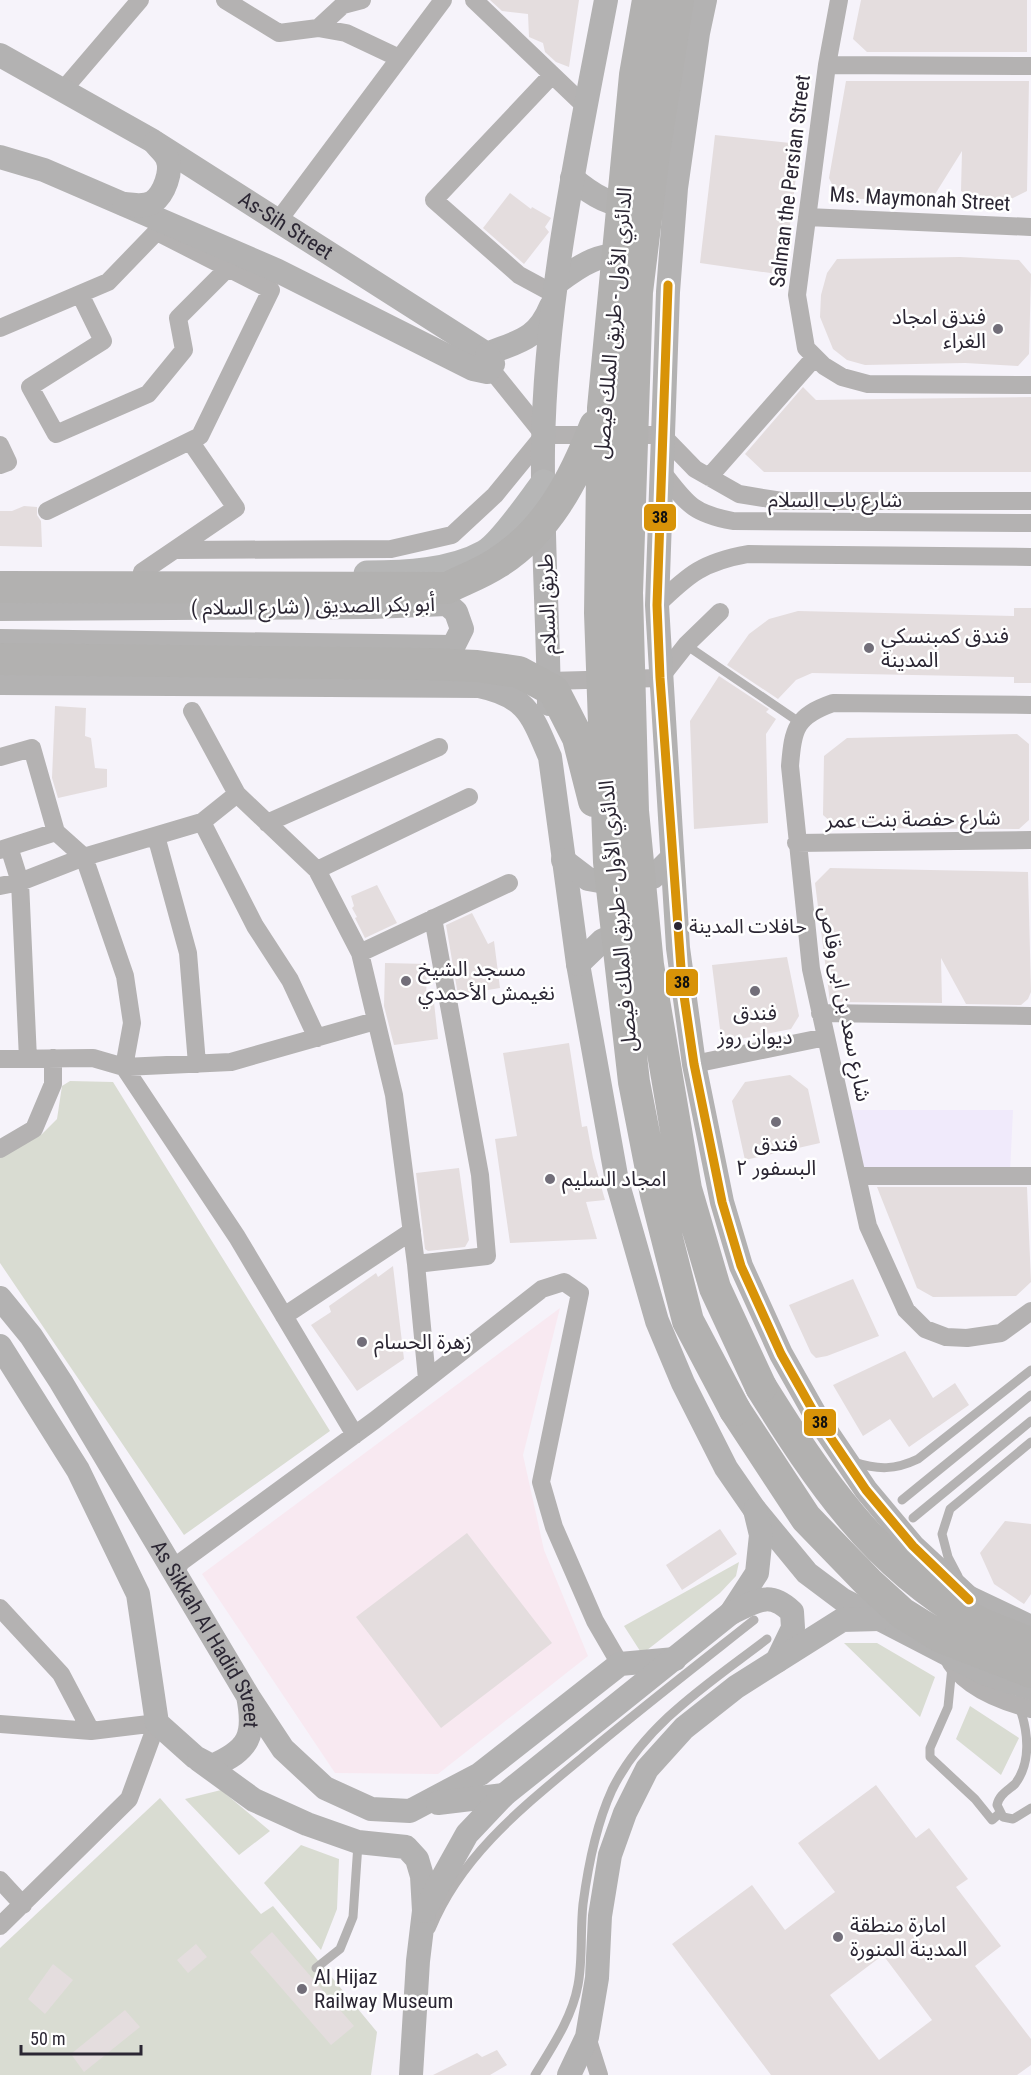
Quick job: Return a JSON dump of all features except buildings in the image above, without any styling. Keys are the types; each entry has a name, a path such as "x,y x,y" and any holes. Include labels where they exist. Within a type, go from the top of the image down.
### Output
{"highway":[{"name":"الدائري الأول - طريق الملك فيصل","path":"648,0 635,75 603,408 600,613 609,862 634,1082 656,1195 688,1321 735,1410 806,1518 868,1582 946,1652 1028,1680"},
{"name":"الدائري الأول - طريق الملك فيصل","path":"678,0 654,153 637,292 627,593 633,811 648,964 686,1189 715,1288 761,1387 810,1466 867,1537 905,1574 972,1609 1028,1680"},
{"name":"( شارع السلام ) أبو بكر الصديق","path":"0,587 447,588 497,564 537,531 576,474 603,408"},
{"path":"0,659 427,664 477,666 519,672 554,691 578,738 609,862"}],"main road":[{"path":"483,364 526,339 543,324 557,288 572,178 606,0"},
{"path":"705,0 698,33 676,188 668,292 657,605 678,948 694,1064 722,1202 741,1266 781,1354 816,1416 866,1490 913,1546 972,1609 1031,1627"},
{"name":"As-Sih Street","path":"0,55 153,141 278,221 483,364"},
{"path":"119,204 143,205 153,201 164,187 169,173 167,158 153,141"},
{"name":"As-Sih Street","path":"0,158 44,170 235,261 276,270 483,364"},
{"path":"572,178 594,196 625,207 653,203 676,188"},
{"path":"557,288 586,261 622,255 651,269 668,292"},
{"name":"طريق السلام","path":"550,758 543,442 557,288"},
{"path":"0,571 392,574 444,567 486,552 521,514 544,483"},
{"path":"447,604 501,577 545,538"},
{"path":"360,573 371,607"},
{"name":"( شارع السلام ) أبو بكر الصديق","path":"0,609 371,607 447,604 456,612 462,629 453,647 0,641"},
{"path":"453,647 504,654 549,678"},
{"path":"0,683 479,686 504,691 523,705 550,758 578,964 617,1181 657,1321 683,1383 726,1468 755,1510 807,1573 843,1600 946,1652"},
{"path":"563,860 588,879 622,885 653,877 672,858"},
{"path":"578,964 603,940 627,932 656,931 678,948"},
{"name":"As Sikkah Al Hadid Street","path":"0,1298 31,1336 248,1696 252,1717 250,1736 243,1748 212,1766 195,1758"},
{"name":"As Sikkah Al Hadid Street","path":"0,1346 78,1470 138,1594 158,1723"},
{"path":"731,1613 757,1573 761,1535 755,1510"},
{"path":"424,1911 467,1834 504,1795 731,1613 763,1599 779,1599 792,1612 793,1628 777,1661"},
{"path":"569,2075 587,2037 597,1978 600,1916 610,1855 625,1813 647,1769 684,1728 736,1688 777,1661 842,1620 881,1619"},
{"path":"406,1847 416,1808 480,1774 620,1664 675,1659"},
{"path":"248,1696 283,1749 325,1788 371,1809 416,1808 504,1795"},
{"path":"158,1723 195,1758 254,1800 336,1836 358,1842 406,1847 417,1859 422,1876 424,1911 418,1961 411,2075"}],"street":[{"path":"63,90 140,0"},
{"path":"225,0 279,33 318,28 346,33 399,58"},
{"path":"318,28 343,5 362,0"},
{"path":"278,221 443,0"},
{"path":"474,0 585,107"},
{"name":"Salman the Persian Street","path":"839,0 827,65 797,295 806,348 842,377 868,384 1031,385"},
{"path":"827,65 1031,66"},
{"path":"552,75 434,200 519,275 557,288"},
{"name":"Ms. Maymonah Street","path":"807,217 1031,227"},
{"path":"0,328 108,282 161,227"},
{"path":"47,511 200,436 271,290 235,261 178,318 184,350 148,394 56,434 30,387 103,341 80,294"},
{"path":"709,477 815,357"},
{"path":"483,364 543,442"},
{"path":"174,550 391,549 452,535 495,495 543,442 662,435 695,469 739,494 782,501 1031,501"},
{"path":"142,572 236,508 190,441"},
{"path":"0,445 8,462 0,465"},
{"name":"شارع باب السلام","path":"660,469 688,504 706,516 733,522 1031,523"},
{"path":"657,605 687,576 717,560 748,554 1031,557"},
{"path":"549,678 660,678 686,645 720,612"},
{"path":"799,722 812,711 833,703 1031,705"},
{"path":"192,711 237,794 317,870 360,952 394,1095 416,1264 427,1379"},
{"name":"شارع سعد بن ابى وقاص","path":"799,722 792,739 790,766 796,843 811,969 868,1226 906,1310 925,1329 946,1337 967,1338 1001,1333 1031,1311"},
{"path":"267,823 439,747"},
{"path":"0,757 32,748 56,832 84,857 125,976 132,1023 124,1067 237,1237 355,1435"},
{"path":"0,886 20,882 84,857 202,822 237,794"},
{"path":"317,870 469,797"},
{"path":"202,822 255,926 290,980 317,1038"},
{"path":"28,1059 20,882 5,849 56,832"},
{"path":"156,836 188,953 196,1064"},
{"name":"شارع حفصة بنت عمر","path":"796,843 1031,840"},
{"path":"360,952 509,883"},
{"path":"416,1264 487,1256 480,1175 433,918"},
{"path":"820,1013 1031,1016"},
{"path":"0,1059 93,1058 124,1067 231,1062 375,1021"},
{"path":"694,1064 826,1037"},
{"path":"0,1149 34,1129 53,1084 53,1058"},
{"path":"856,1176 1031,1176"},
{"path":"284,1316 412,1231"},
{"path":"175,1573 180,1562 355,1435 542,1289 564,1282 580,1293 541,1482 554,1527 595,1621 620,1664"},
{"path":"0,1608 61,1674 91,1731"},
{"path":"0,1724 91,1731 158,1723 129,1799 0,1926"},
{"path":"0,1880 22,1905"},
{"path":"587,2037 599,2075"}],"lane":[{"path":"686,645 799,722"},
{"path":"845,1460 874,1468 899,1468 918,1460 1031,1370"},
{"path":"902,1500 1031,1395"},
{"path":"913,1518 1031,1421"},
{"path":"972,1609 948,1557 942,1534 950,1509 1031,1442"},
{"path":"418,1961 442,1902 493,1835 643,1707 754,1620"},
{"path":"535,2075 560,2035 578,1986 587,1883 596,1835 612,1790 633,1756 672,1712 767,1639"},
{"path":"946,1652 948,1707 930,1748 930,1757 975,1799 992,1820 1000,1813"},
{"path":"1028,1680 1030,1762 1025,1775 999,1797 997,1805 1000,1813 1013,1819 1031,1808"},
{"path":"316,1968 340,1949 353,1917 358,1842"}],"shaded area":[{"path":"70,1081 113,1082 330,1431 184,1535 0,1263 0,1158 42,1134 57,1119 62,1086"},
{"path":"851,1110 1013,1110 1010,1173 860,1173"},
{"path":"560,1308 523,1455 544,1550 588,1656 438,1774 335,1773 202,1574"},
{"path":"739,1562 736,1576 720,1593 642,1654 624,1626"},
{"path":"844,1643 877,1643 935,1677 920,1717"},
{"path":"970,1706 1019,1738 1001,1775 956,1739"},
{"path":"221,1790 270,1831 239,1855 185,1799"},
{"path":"160,1798 261,1914 273,1906 377,2032 371,2075 0,2075 0,1948"},
{"path":"301,1845 339,1859 337,1909 321,1950 264,1883"}],"transit line":[{"name":"38","path":"668,285 657,605 660,678 682,982 694,1064 722,1202 741,1266 781,1354 816,1416 866,1490 913,1546 969,1600"}],"place":[{"name":"فندق امجاد الغراء","path":"998,329"},
{"name":"فندق كمبنسكي المدينة","path":"869,648"},
{"name":"حافلات المدينة","path":"678,926"},
{"name":"مسجد الشيخ نغيمش الأحمدي","path":"406,981"},
{"name":"فندق ديوان روز","path":"755,991"},
{"name":"فندق البسفور ٢","path":"776,1122"},
{"name":"امجاد السلیم","path":"550,1179"},
{"name":"زهرة الحسام","path":"362,1342"},
{"name":"امارة منطقة المدينة المنورة","path":"838,1937"},
{"name":"Al Hijaz Railway Museum","path":"302,1989"}]}
